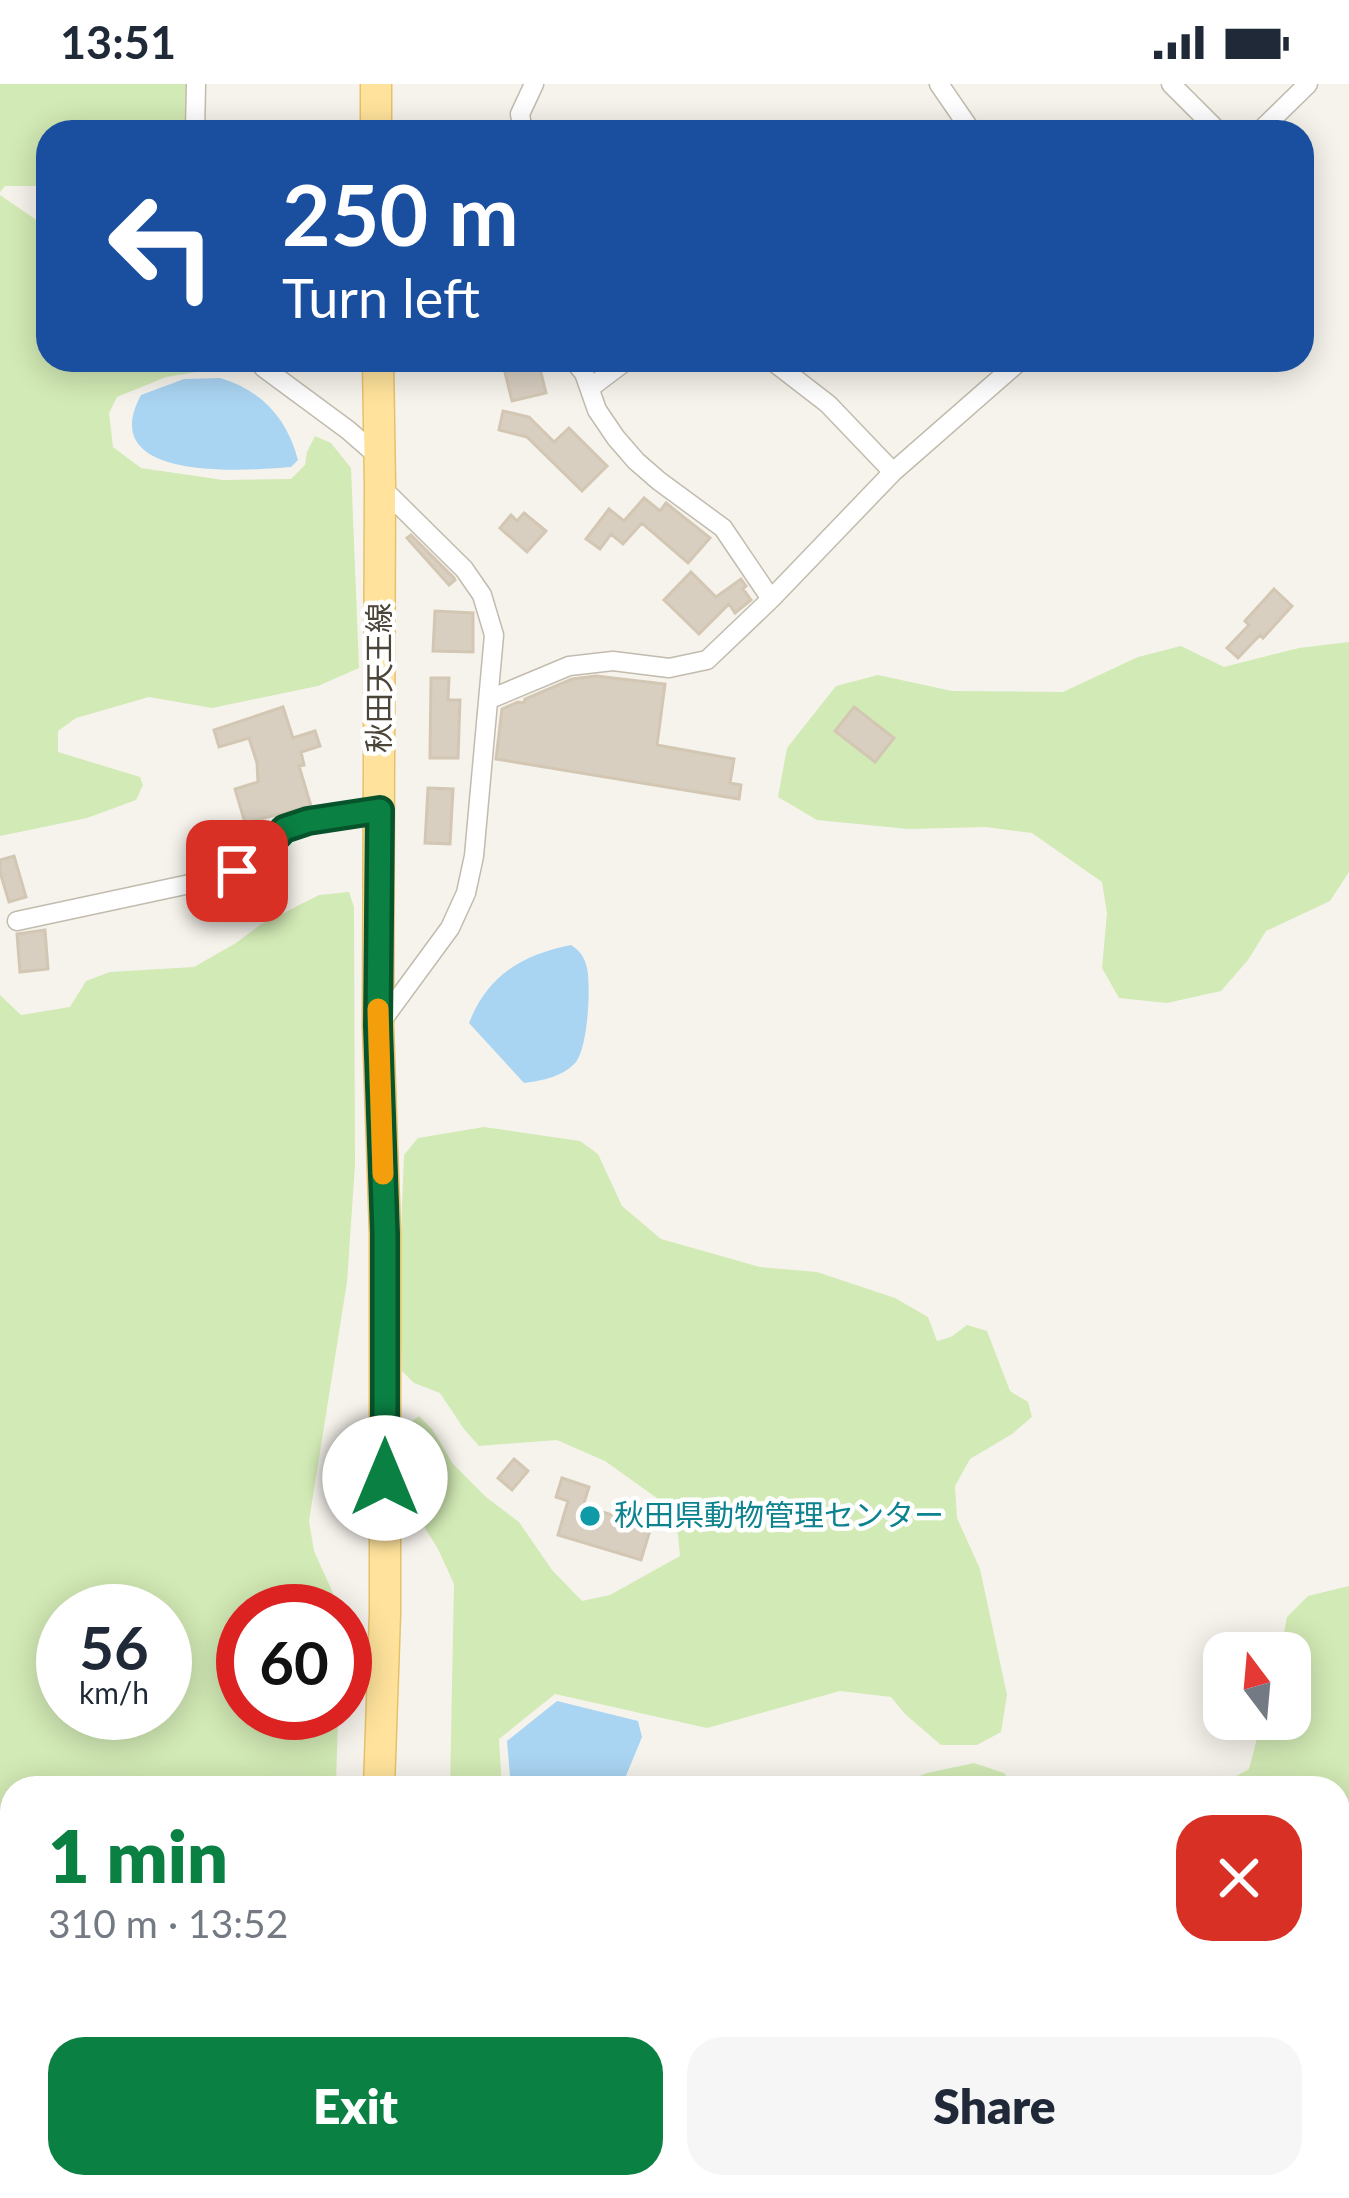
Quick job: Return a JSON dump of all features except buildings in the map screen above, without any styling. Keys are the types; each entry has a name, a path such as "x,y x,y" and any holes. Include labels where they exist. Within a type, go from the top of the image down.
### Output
{"main road":[{"path":"376,84 376,120"},
{"name":"秋田天王線","path":"378,372 378,1026 385,1234 385,1613 379,1776"}],"street":[{"path":"194,120 196,84"},
{"path":"521,120 534,84"},
{"path":"939,84 964,120"},
{"path":"1171,84 1207,120"},
{"path":"1271,120 1307,84"},
{"path":"269,372 348,430 464,569 482,595 494,635 474,856 466,893 449,928 378,1026"},
{"path":"583,372 596,410 616,438 659,481 723,528 771,598"},
{"path":"590,388 612,372"},
{"path":"786,372 827,404 893,472"},
{"path":"490,698 569,666 613,661 669,668 707,660 893,472 1007,372"},
{"path":"17,921 214,879 237,871 284,829 380,810"}],"green space":[{"path":"0,84 186,84 185,120 36,120 36,186 5,186 0,192"},
{"path":"0,195 36,220 36,372 197,372 166,377 117,397 109,413 113,447 141,468 223,480 291,479 305,465 315,436 331,443 351,468 359,668 318,686 212,708 149,697 76,718 58,731 58,752 140,777 143,785 136,800 87,818 0,836"},
{"path":"1349,642 1349,872 1330,901 1266,931 1221,991 1167,1003 1119,998 1102,968 1107,913 1102,882 1032,833 817,820 778,797 787,748 836,686 878,675 952,691 1063,692 1138,657 1181,646 1224,667 1299,648"},
{"path":"349,892 354,907 355,1165 347,1282 309,1521 314,1551 329,1584 216,1584 216,1740 337,1740 336,1776 0,1776 0,995 21,1015 70,1007 86,981 110,972 194,967 319,895"},
{"path":"484,1127 580,1141 598,1154 622,1206 661,1239 760,1267 817,1272 895,1298 928,1317 937,1341 967,1325 987,1331 1010,1391 1028,1402 1032,1417 970,1459 955,1486 957,1518 980,1569 1007,1695 1001,1732 977,1745 941,1745 891,1697 840,1691 707,1728 555,1694 499,1739 501,1776 450,1776 454,1584 410,1504 401,1430 419,1416 453,1464 519,1522 552,1570 582,1601 610,1595 680,1556 668,1506 605,1461 557,1440 479,1446 440,1393 414,1383 402,1371 399,1284 404,1155 418,1138"},
{"path":"1349,1586 1349,1776 1236,1776 1249,1769 1257,1740 1311,1740 1311,1632 1284,1632 1287,1617 1308,1596"},
{"path":"974,1763 1006,1776 919,1776"}],"water":[{"path":"220,378 260,398 279,419 298,460 291,467 241,470 181,465 155,457 138,444 132,423 141,395 184,379"},
{"path":"571,945 583,957 588,977 588,1016 580,1054 559,1074 524,1083 469,1023 486,992 509,970"},
{"path":"557,1701 638,1721 642,1737 626,1776 510,1776 507,1741"}],"slow traffic":[{"path":"378,1009 383,1174"}],"place":[{"name":"秋田県動物管理センター","path":"590,1516"}],"route":[{"path":"237,871 284,829 380,810 378,1026 385,1234 385,1478"}]}
